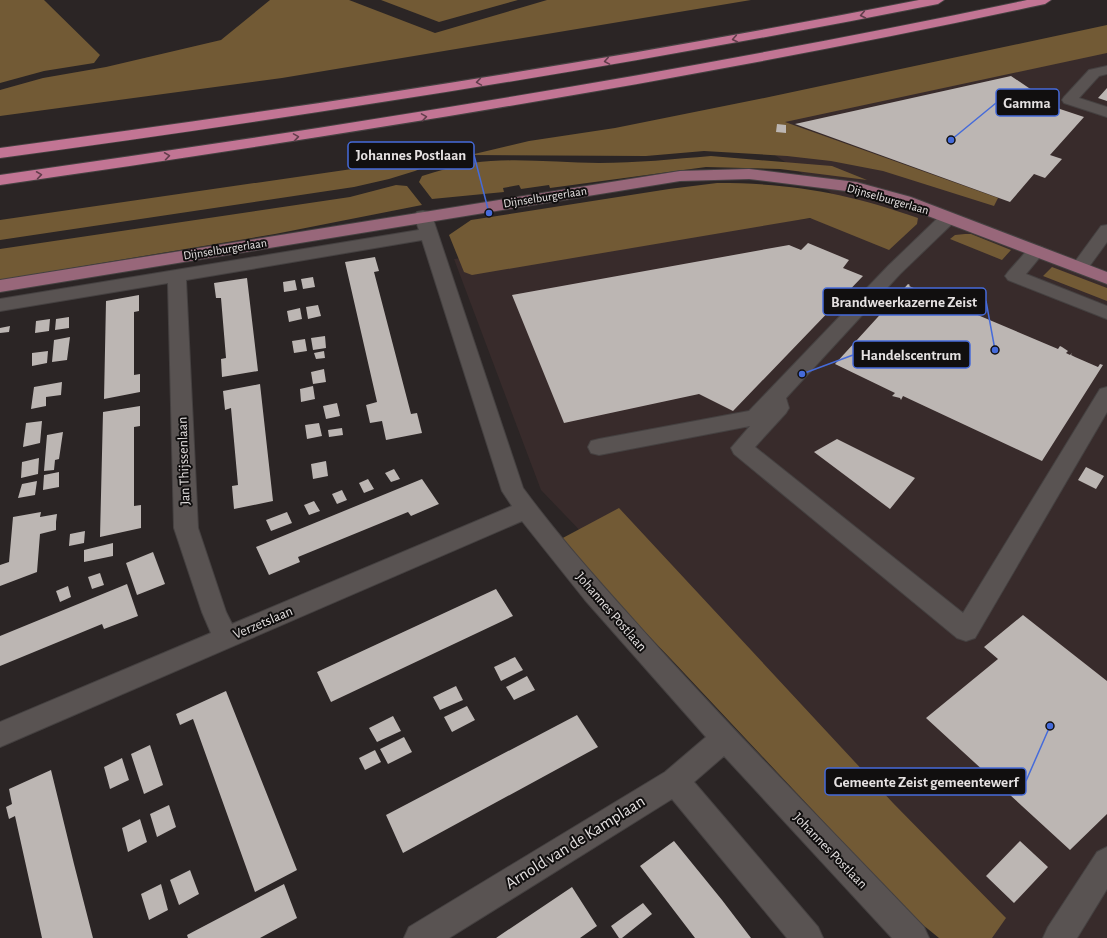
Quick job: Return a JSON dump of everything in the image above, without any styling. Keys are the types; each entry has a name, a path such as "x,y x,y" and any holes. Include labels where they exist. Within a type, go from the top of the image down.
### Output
{"highway":[{"path":"0,153 189,128 498,80 720,42 938,0"},
{"path":"0,180 263,143 476,109 848,42 1045,0"}],"main road":[{"name":"Dijnselburgerlaan","path":"0,286 426,225 680,176 749,174 798,178 856,187 905,201 1107,278"}],"street":[{"path":"1107,70 1094,73 1069,100 1107,112"},
{"path":"599,447 756,417 894,270 948,218"},
{"name":"Dijnselburgerlaan","path":"0,305 177,276 426,225"},
{"name":"Johannes Postlaan","path":"426,225 514,491 526,510 571,566 724,739 913,938"},
{"path":"1080,268 1107,230"},
{"path":"1036,251 1014,276 1107,313"},
{"name":"Jan Thijssenlaan","path":"177,276 186,528 214,612 227,639"},
{"path":"775,397 778,408 742,448 966,630 1107,394"},
{"name":"Verzetslaan","path":"0,735 526,510"},
{"name":"Arnold van de Kamplaan","path":"420,938 675,781 724,739"},
{"path":"675,781 807,938"},
{"path":"1059,938 1107,862"}],"shaded area":[{"path":"0,0 44,0 100,55 94,63 44,71 0,83"},
{"path":"270,0 349,0 435,33 547,0 751,0 282,78 0,116 0,90 43,78 106,67 221,40"},
{"path":"381,0 518,0 439,22"},
{"path":"1107,25 1107,53 785,122 998,198 994,206 883,171 831,161 787,156 704,151 646,156 470,155 529,141 615,128 769,97"},
{"path":"1107,32 1107,938 971,938 541,490 454,259 841,215 897,237 721,119"},
{"path":"455,154 415,171 354,187 0,240 0,220"},
{"path":"711,156 832,166 867,180 780,169 706,167 550,188 549,185 521,189 519,185 503,188 504,192 432,199 419,182 422,176 434,172 466,164 488,161 520,160 613,163"},
{"path":"717,183 770,185 819,191 892,209 918,218 917,224 889,250 810,218 472,275 464,272 449,235 471,220 669,189"},
{"path":"396,185 407,186 422,205 275,234 0,280 0,249 350,197"},
{"path":"971,234 1011,250 1002,260 950,239 955,235"},
{"path":"1052,267 1107,288 1107,301 1043,276"},
{"path":"619,508 893,803 1006,918 992,938 939,938 912,916 670,658 563,547 559,540"}],"building":[{"path":"1011,76 1060,109 1084,117 1050,155 1062,159 1045,178 1034,174 1010,202 795,124"},
{"path":"1107,88 1107,101 1098,98"},
{"path":"777,124 786,125 786,133 776,132"},
{"path":"808,243 849,260 843,268 863,276 733,411 699,394 564,423 512,295 789,245 801,250"},
{"path":"375,257 379,271 374,272 411,414 417,413 422,433 386,440 382,421 370,423 366,405 377,402 345,262"},
{"path":"313,277 315,287 303,289 301,279"},
{"path":"247,278 258,371 222,377 221,359 226,358 221,298 216,298 214,283"},
{"path":"295,280 297,290 284,292 283,282"},
{"path":"908,284 910,285 909,286 1058,349 1060,346 1068,351 1066,353 1070,355 1072,353 1071,355 1098,367 1100,364 1103,365 1042,461 903,396 901,400 900,398 892,396 895,393 835,364"},
{"path":"139,295 139,311 134,312 134,375 140,374 140,392 104,399 106,301"},
{"path":"318,305 321,316 308,319 306,307"},
{"path":"300,308 302,319 289,322 287,311"},
{"path":"69,317 69,328 55,330 56,319"},
{"path":"50,319 49,331 35,333 36,321"},
{"path":"10,326 9,332 0,333 0,328"},
{"path":"325,336 326,348 313,350 311,338"},
{"path":"70,337 67,360 52,362 54,340"},
{"path":"305,339 307,351 294,353 292,341"},
{"path":"48,351 47,363 32,366 32,353"},
{"path":"324,351 325,358 316,359 314,353"},
{"path":"324,369 326,382 313,384 311,372"},
{"path":"62,382 61,395 46,397 46,406 31,409 34,387"},
{"path":"260,384 273,501 234,509 232,486 238,485 231,408 225,410 223,391"},
{"path":"313,386 315,399 301,402 300,389"},
{"path":"337,403 340,416 326,419 323,406"},
{"path":"140,406 140,426 134,427 134,506 141,505 141,528 100,537 103,412"},
{"path":"42,421 40,443 23,447 26,423"},
{"path":"319,423 322,436 307,439 305,425"},
{"path":"342,428 343,435 329,437 328,430"},
{"path":"63,432 59,459 55,460 54,470 44,471 47,435"},
{"path":"837,439 915,478 890,509 814,452"},
{"path":"39,458 38,474 21,478 22,462"},
{"path":"326,461 328,476 313,479 311,464"},
{"path":"1086,467 1104,476 1096,489 1078,480"},
{"path":"394,469 400,479 391,482 385,473"},
{"path":"59,472 59,487 43,490 44,475"},
{"path":"368,479 374,489 364,493 359,483"},
{"path":"422,479 439,504 411,516 408,512 298,557 300,562 269,575 256,547"},
{"path":"37,481 35,495 18,498 22,484"},
{"path":"342,490 347,500 337,504 332,494"},
{"path":"314,501 320,511 309,515 304,505"},
{"path":"41,512 40,517 57,514 56,530 40,534 37,572 0,586 0,565 9,562 13,517"},
{"path":"287,512 292,523 271,531 266,520"},
{"path":"85,531 84,543 69,546 70,534"},
{"path":"113,543 113,556 84,562 84,550"},
{"path":"153,552 165,584 137,595 126,563"},
{"path":"100,573 104,585 92,589 88,577"},
{"path":"127,584 138,616 104,629 102,624 0,666 0,636"},
{"path":"68,586 71,597 60,602 56,591"},
{"path":"496,589 513,616 331,702 317,672"},
{"path":"1023,615 1107,681 1107,814 1070,850 926,718 998,659 984,647"},
{"path":"515,657 523,670 501,681 494,667"},
{"path":"527,676 535,690 514,700 506,687"},
{"path":"456,686 463,700 440,710 433,697"},
{"path":"226,691 297,870 255,892 193,719 180,725 176,714"},
{"path":"467,706 475,720 452,732 444,717"},
{"path":"577,715 598,747 403,853 386,815"},
{"path":"393,716 401,731 377,742 369,728"},
{"path":"404,737 412,752 388,764 380,749"},
{"path":"150,745 163,785 144,794 131,754"},
{"path":"375,750 381,762 365,770 359,758"},
{"path":"122,758 129,780 110,789 104,767"},
{"path":"51,770 93,938 42,938 15,816 9,819 6,807 12,804 9,789"},
{"path":"169,805 176,827 157,837 150,814"},
{"path":"140,819 147,842 128,852 122,828"},
{"path":"674,841 751,938 695,938 640,866"},
{"path":"1020,841 1048,867 1014,903 986,876"},
{"path":"190,870 199,894 179,905 170,880"},
{"path":"161,884 168,910 149,920 141,894"},
{"path":"284,884 297,918 260,938 188,938 187,935"},
{"path":"572,887 597,926 580,938 496,938"},
{"path":"643,903 652,914 622,938 619,938 611,926"}],"place":[{"name":"Gamma","path":"951,140"},
{"name":"Johannes Postlaan","path":"489,213"},
{"name":"Brandweerkazerne Zeist","path":"995,350"},
{"name":"Handelscentrum","path":"802,374"},
{"name":"Gemeente Zeist gemeentewerf","path":"1050,726"}]}
